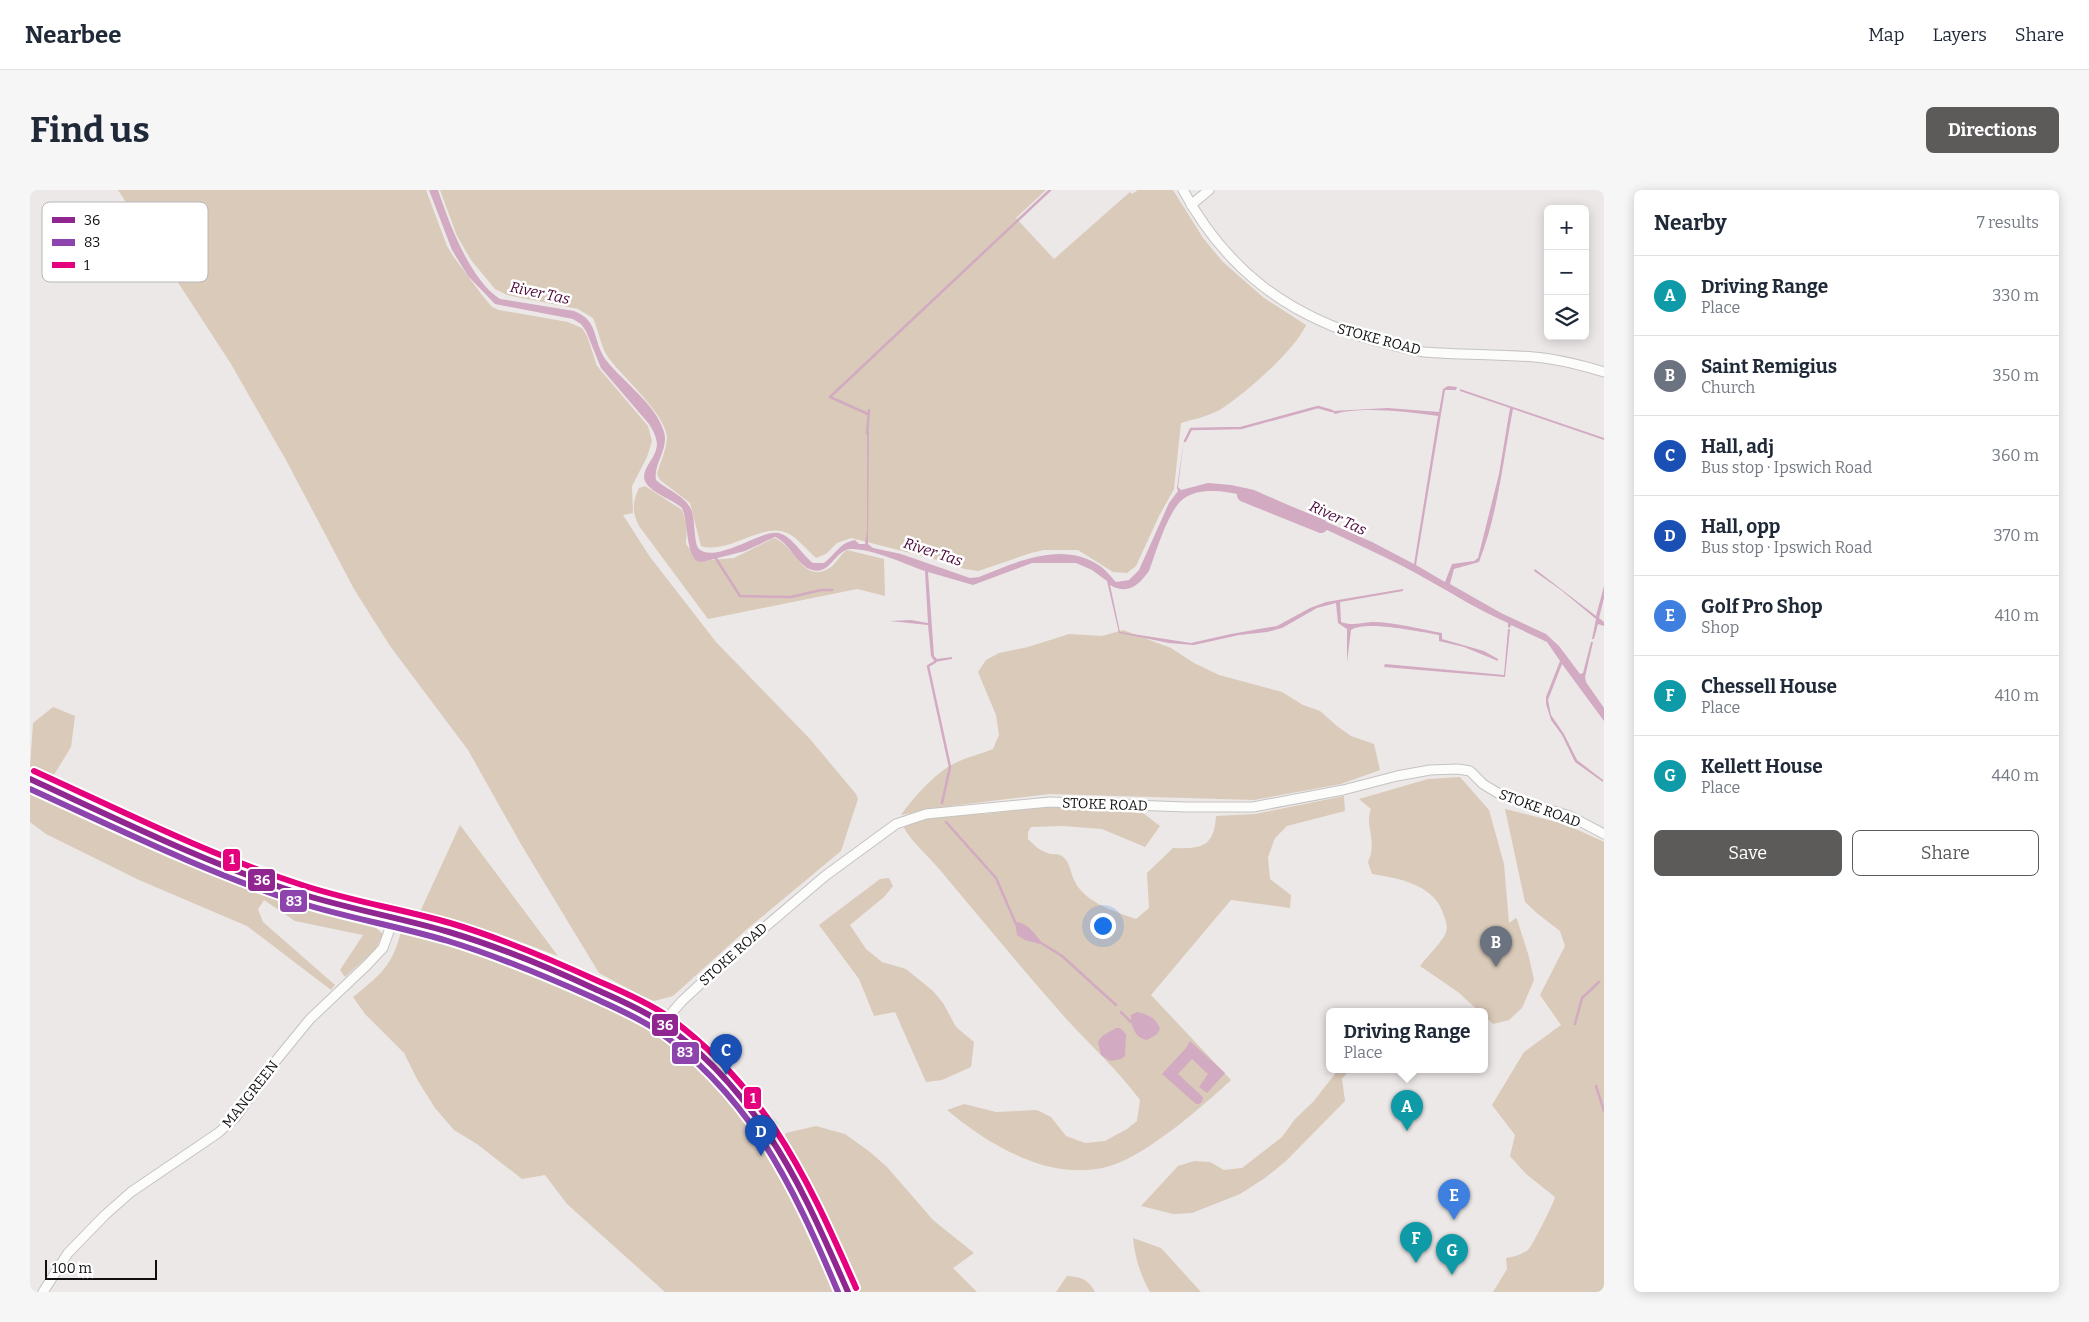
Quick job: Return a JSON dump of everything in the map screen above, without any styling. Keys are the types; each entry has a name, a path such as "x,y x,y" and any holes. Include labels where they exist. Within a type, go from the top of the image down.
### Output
{"highway":[{"path":"30,779 245,874 302,894 477,942 562,974 646,1013 694,1051 728,1084 754,1114 775,1145 801,1191 848,1292"}],"street":[{"name":"STOKE ROAD","path":"1183,190 1198,217 1220,246 1245,273 1276,297 1309,316 1347,332 1423,352 1536,357 1563,361 1604,372"},
{"path":"1191,205 1209,190"},
{"name":"STOKE ROAD","path":"662,1024 682,1001 725,961 825,876 896,824 926,814 1050,802 1186,807 1252,807 1343,790 1397,776 1430,770 1458,769 1470,771 1483,784 1501,795 1570,816 1604,834"},
{"name":"MANGREEN","path":"43,1292 68,1253 105,1215 131,1192 218,1133 235,1118 274,1063 310,1019 383,948 394,918"}],"shaded area":[{"path":"118,190 426,190 447,246 492,307 499,310 568,322 582,328 587,336 597,366 648,426 652,441 647,457 632,486 633,513 623,515 650,557 716,642 810,739 856,794 858,799 841,851 746,930 673,996 654,1001 599,973 522,846 468,750 390,646 354,589 286,460 231,364 178,282 208,282 208,202 126,202"},
{"path":"429,190 438,190 448,218 470,265 479,279 500,299 574,311 588,320 606,360 647,403 660,422 665,438 657,468 656,480 682,498 690,507 697,547 707,552 716,552 771,533 779,533 789,538 813,563 824,563 841,546 850,541 855,540 859,544 865,544 867,531 867,431 869,431 868,544 873,548 901,554 970,578 979,577 1024,560 1055,554 1086,558 1102,568 1116,582 1129,580 1139,570 1169,503 1178,491 1177,488 1184,439 1178,487 1181,490 1208,483 1254,490 1372,542 1414,564 1438,416 1386,410 1358,410 1335,414 1332,411 1388,408 1439,412 1443,389 1448,386 1457,387 1456,390 1445,390 1416,565 1445,582 1452,564 1474,561 1478,558 1499,474 1510,408 1460,391 1460,389 1604,438 1604,440 1513,409 1499,487 1486,544 1479,562 1454,569 1450,584 1501,613 1546,634 1559,646 1580,674 1583,673 1591,642 1593,642 1585,677 1586,682 1604,708 1604,721 1562,664 1548,700 1551,715 1564,734 1577,760 1603,780 1603,782 1575,762 1562,735 1551,720 1546,697 1560,661 1547,642 1511,625 1510,628 1508,627 1508,623 1371,550 1260,500 1242,495 1206,491 1192,494 1180,502 1169,520 1149,571 1145,576 1137,585 1127,589 1116,588 1110,585 1120,632 1191,643 1277,626 1310,608 1326,602 1403,589 1403,591 1340,602 1341,622 1352,624 1389,623 1442,633 1442,639 1484,651 1498,659 1498,661 1464,647 1439,641 1439,635 1380,626 1368,626 1351,630 1347,662 1347,629 1338,623 1336,603 1317,608 1282,628 1194,645 1169,643 1119,633 1107,581 1092,570 1076,563 1032,563 973,585 928,572 934,656 937,659 952,657 952,659 935,662 931,656 928,625 890,621 911,620 928,623 925,571 858,549 845,551 824,569 812,570 802,564 785,544 775,537 745,551 702,562 697,561 689,544 682,508 649,487 644,479 645,471 657,447 654,433 649,424 601,368 586,331 581,324 573,319 495,304 468,276 452,250"},
{"path":"440,190 1046,190 1016,218 1054,259 1130,192 1132,194 1138,190 1173,190 1203,238 1223,262 1264,298 1306,325 1292,346 1281,358 1243,393 1221,409 1181,423 1174,489 1159,516 1136,566 1127,573 1113,572 1078,550 1044,550 978,571 851,538 837,543 826,554 816,558 795,538 778,530 767,531 734,543 712,548 701,546 690,503 660,480 657,474 667,442 664,427 651,406 608,357 593,318 578,309 507,295 495,289 471,260 457,236"},
{"path":"645,486 682,510 687,524 686,544 699,561 734,558 774,538 787,547 805,567 811,571 819,572 831,567 847,550 884,559 885,596 857,589 708,619 639,526 634,512 634,503 639,488"},
{"path":"1535,569 1596,616 1604,586 1604,598 1599,618 1604,622 1604,626 1598,624 1594,639 1592,639 1596,619 1561,590 1534,571"},
{"path":"1508,629 1510,629 1505,677 1384,667 1385,664 1504,675"},
{"path":"1123,630 1171,648 1194,663 1219,675 1282,692 1303,705 1320,711 1351,736 1374,744 1380,770 1341,784 1254,800 1050,794 950,806 901,815 925,786 948,767 993,749 999,735 996,715 978,672 986,660 999,653 1028,647 1069,634 1102,636"},
{"path":"53,707 75,716 71,747 52,778 30,768 33,723"},
{"path":"1460,777 1489,810 1504,864 1509,923 1517,919 1534,980 1522,1008 1509,1020 1493,1024 1488,1019 1488,1008 1476,1008 1458,992 1420,966 1445,935 1447,928 1440,905 1433,897 1425,890 1405,881 1372,874 1368,862 1372,847 1369,821 1371,809 1359,799 1428,779"},
{"path":"30,787 200,865 252,885 366,919 383,934 375,950 345,977 340,970 363,935 295,921 264,900 258,909 263,922 335,985 331,990 247,926 139,880 46,834 30,822"},
{"path":"1344,796 1345,811 1287,826 1275,838 1268,857 1270,879 1291,895 1290,908 1231,900 1151,995 1231,1080 1174,1129 1141,1152 1110,1166 1088,1170 1066,1169 1044,1165 1002,1148 947,1110 964,1104 996,1112 1037,1110 1051,1117 1066,1136 1085,1143 1105,1141 1127,1129 1137,1121 1140,1100 1112,1066 1061,1013 937,866 914,842 904,827 907,823 950,814 985,814 1052,806 1139,810 1160,826 1145,847 1102,829 1063,826 1031,827 1028,832 1028,839 1038,848 1047,853 1061,855 1065,858 1074,880 1085,895 1101,905 1136,919 1149,908 1147,873 1173,848 1192,848 1205,844 1213,834 1216,816 1255,814"},
{"path":"1505,809 1565,824 1604,842 1604,1292 1493,1292 1507,1269 1506,1258 1517,1256 1528,1250 1555,1197 1526,1174 1510,1156 1515,1135 1492,1105 1524,1052 1561,1025 1540,995 1565,946 1560,931 1525,902"},
{"path":"460,825 558,956 497,933 420,912"},
{"path":"889,878 893,886 884,897 850,925 866,949 882,962 906,969 933,991 943,1003 956,1027 974,1042 971,1067 942,1080 926,1082 895,1012 874,1016 859,979 819,925 880,879"},
{"path":"1015,922 1028,927 1044,945 1025,940 1017,935"},
{"path":"401,931 509,964 619,1012 642,1018 664,1032 671,1048 683,1060 712,1074 750,1118 797,1195 843,1292 665,1292 567,1204 545,1175 522,1179 477,1144 454,1130 435,1108 418,1081 404,1053 365,1014 353,997 384,969 394,953"},
{"path":"1137,1012 1154,1019 1160,1029 1157,1034 1147,1040 1139,1037 1133,1027 1131,1015"},
{"path":"1116,1028 1120,1028 1126,1034 1125,1056 1121,1059 1110,1061 1101,1055 1098,1042 1102,1036"},
{"path":"1190,1041 1225,1073 1207,1093 1199,1087 1208,1074 1192,1059 1178,1074 1203,1097 1202,1102 1199,1104 1196,1104 1162,1074"},
{"path":"1336,1073 1347,1073 1342,1079 1345,1101 1286,1161 1265,1178 1240,1194 1192,1213 1173,1214 1141,1206 1178,1166 1194,1161 1210,1162 1224,1170 1242,1168 1282,1137 1295,1119 1313,1102"},
{"path":"816,1126 845,1134 870,1152 887,1167 933,1220 974,1253 953,1268 977,1292 853,1292 779,1143 786,1133"},
{"path":"1133,1238 1161,1248 1201,1292 1150,1292 1138,1266"},
{"path":"1067,1276 1084,1280 1090,1284 1095,1292 1056,1292"}],"waterway":[{"path":"868,414 830,397 1050,190"},
{"path":"1185,441 1191,429 1241,428 1318,407 1332,411"},
{"path":"867,434 869,410"},
{"name":"River Tas","path":"1244,495 1321,526"},
{"path":"715,557 740,596 791,597 821,590 832,590"},
{"path":"935,662 928,666 950,767 942,803"},
{"path":"946,822 996,878 1016,924"},
{"path":"1043,944 1062,956 1116,1005"},
{"path":"1575,1024 1582,998 1599,982"},
{"path":"1121,1012 1131,1022"},
{"path":"1596,1086 1604,1111"}],"transit line":[{"name":"1","path":"34,771 166,832 233,860 320,891 432,918 488,935 633,996 666,1015 712,1053 764,1113 809,1187 856,1288"},
{"name":"36","path":"30,779 164,841 232,869 301,894 431,927 486,944 577,981 636,1008 659,1021 705,1058 757,1118 780,1153 801,1191 848,1292"},
{"name":"83","path":"30,789 229,877 316,908 448,941 485,953 592,997 655,1029 671,1040 700,1066 727,1094 751,1124 794,1195 838,1292"}],"place":[{"name":"Saint Remigius","path":"1496,967"},
{"name":"Hall, adj","path":"726,1075"},
{"name":"Driving Range","path":"1407,1131"},
{"name":"Hall, opp","path":"761,1156"},
{"name":"Golf Pro Shop","path":"1454,1220"},
{"name":"Chessell House","path":"1416,1263"},
{"name":"Kellett House","path":"1452,1275"}]}
